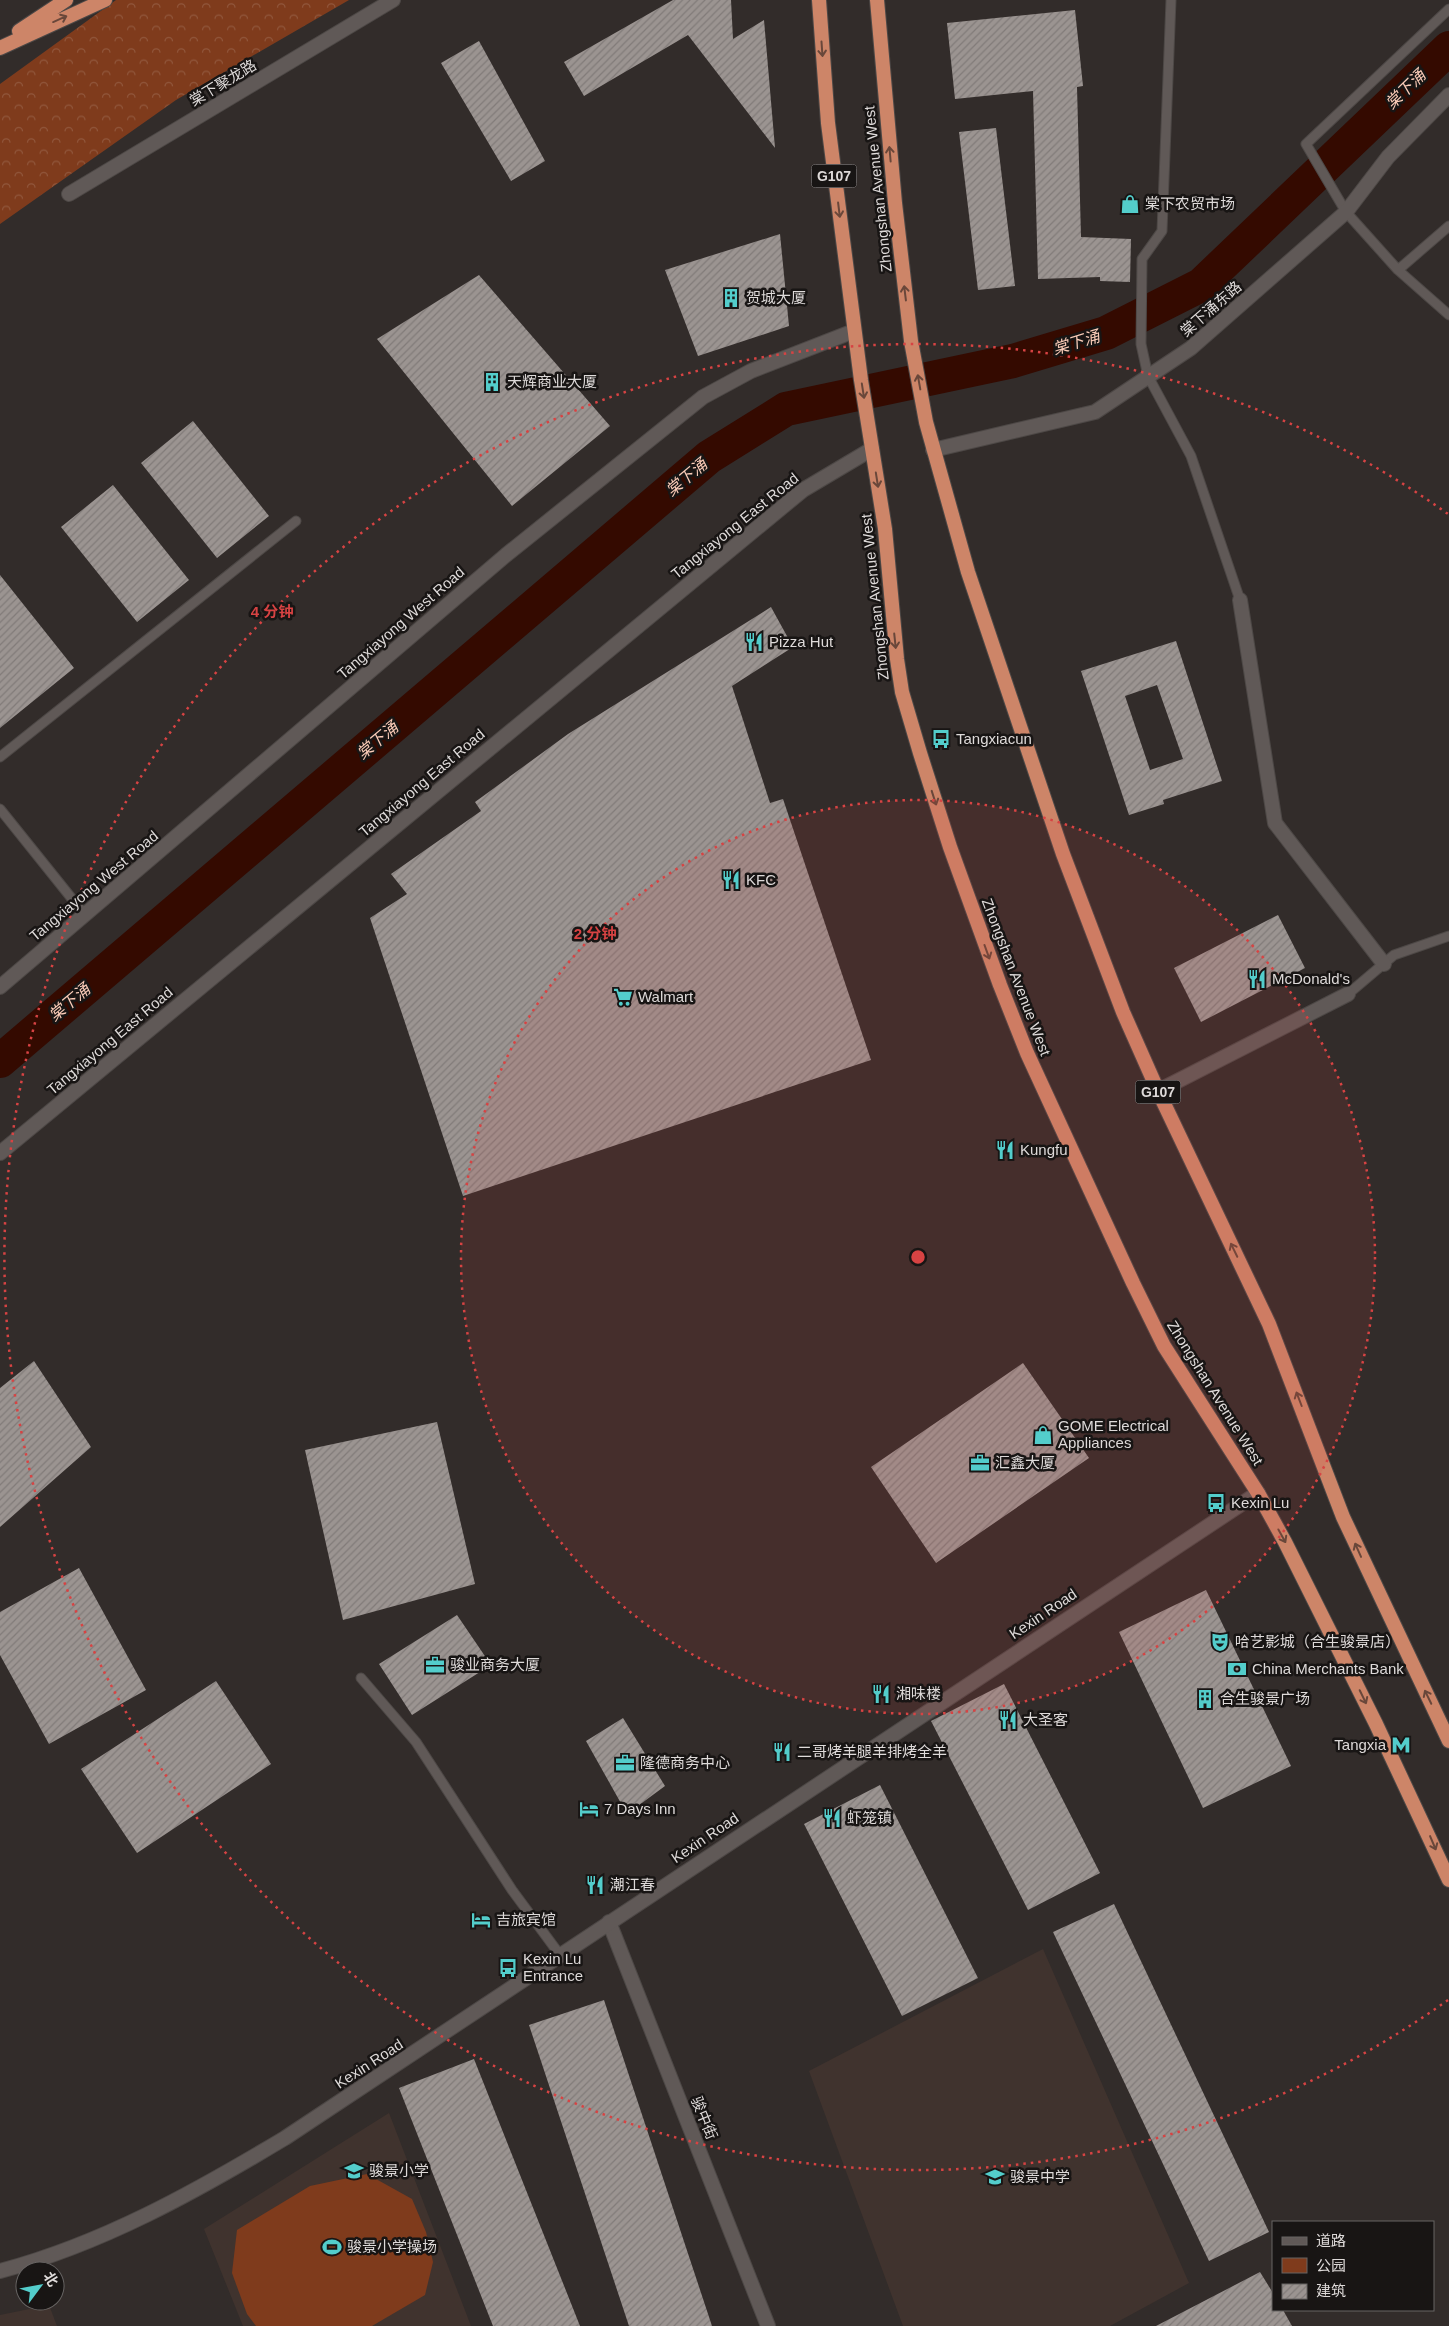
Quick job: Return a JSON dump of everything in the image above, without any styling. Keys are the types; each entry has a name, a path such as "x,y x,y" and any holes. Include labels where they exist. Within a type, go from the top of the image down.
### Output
{"highway":[{"path":"0,44 66,0"},
{"path":"0,48 105,0"},
{"name":"Zhongshan Avenue West","path":"819,0 828,123 854,331 885,529 894,632 902,692 950,847 996,976 1059,1126 1160,1338 1258,1493 1315,1600 1449,1880"},
{"name":"Zhongshan Avenue West","path":"878,2 896,212 912,342 926,422 968,572 1063,854 1123,1012 1158,1091 1269,1324 1344,1517 1376,1590 1449,1740"}],"street":[{"name":"棠下聚龙路","path":"69,194 393,0"},
{"name":"棠下涌东路","path":"933,450 1095,412 1191,348 1346,212 1388,156 1449,95"},
{"name":"Tangxiayong West Road","path":"0,987 506,555 703,397 751,371 854,331"},
{"name":"Tangxiayong East Road","path":"0,1153 803,490 872,449"},
{"path":"1240,600 1275,823 1384,964"},
{"path":"1158,1091 1348,994"},
{"name":"Kexin Road","path":"0,2271 88,2242 223,2175 293,2133 1258,1493"},
{"name":"骏中街","path":"609,1922 768,2326"}],"lane":[{"path":"1171,0 1162,231 1142,259 1140,295 1141,344 1148,376 1191,456 1240,600"},
{"path":"1449,9 1306,144 1346,212 1398,270 1449,315"},
{"path":"1398,270 1449,226"},
{"path":"0,757 296,521"},
{"path":"0,809 85,915"},
{"path":"1348,994 1394,955 1449,936"},
{"path":"361,1678 416,1742 512,1890 560,1955"}],"shaded area":[{"name":"骏景中学","path":"1043,1949 1189,2283 1110,2326 903,2326 809,2071"},
{"name":"骏景小学操场","path":"389,2113 471,2326 243,2326 204,2229"},
{"path":"20,2311 51,2311 57,2326 0,2326 0,2315"}],"green space":[{"path":"116,0 349,0 176,100 0,224 0,84"},
{"name":"骏景小学操场","path":"367,2174 412,2199 426,2232 433,2262 425,2295 372,2326 256,2326 247,2314 232,2273 237,2230 310,2186"}],"building":[{"path":"673,0 731,0 733,39 764,20 775,148 688,35 584,96 564,62"},
{"path":"1075,10 1083,86 1077,87 1081,237 1131,239 1130,282 1100,281 1100,277 1038,279 1033,91 955,99 947,23"},
{"path":"479,41 545,161 511,181 441,63"},
{"path":"996,128 1015,286 978,290 959,132"},
{"name":"贺城大厦","path":"780,234 789,326 698,356 665,270"},
{"name":"天辉商业大厦","path":"479,275 610,426 512,506 377,339"},
{"path":"193,421 269,516 217,558 141,463"},
{"path":"113,485 189,580 137,622 61,527"},
{"path":"0,575 74,668 0,728"},
{"name":"Walmart","path":"771,607 793,647 732,686 770,803 783,799 871,1060 463,1196 370,918 407,894 391,874 481,811 475,802 568,734"},
{"path":"1176,641 1222,781 1163,800 1164,804 1129,815 1081,671","holes":["1157,685 1183,759 1150,770 1125,696"]},
{"path":"1278,915 1305,968 1201,1022 1174,968"},
{"path":"34,1361 91,1447 0,1527 0,1388"},
{"name":"汇鑫大厦","path":"1023,1363 1089,1458 936,1563 871,1467"},
{"path":"437,1422 475,1584 343,1620 305,1450"},
{"path":"79,1568 146,1690 49,1744 0,1655 0,1612"},
{"name":"合生骏景广场","path":"1206,1590 1291,1766 1203,1808 1119,1632"},
{"name":"骏业商务大厦","path":"457,1615 491,1665 412,1715 379,1664"},
{"path":"216,1681 271,1764 137,1853 81,1769"},
{"path":"1004,1684 1100,1873 1028,1910 931,1721"},
{"name":"隆德商务中心","path":"623,1718 665,1786 627,1814 586,1741"},
{"path":"880,1785 978,1978 902,2016 804,1824"},
{"path":"1114,1904 1269,2232 1209,2261 1053,1932"},
{"path":"604,2000 712,2326 629,2326 529,2025"},
{"path":"474,2059 580,2326 493,2326 399,2088"},
{"path":"1260,2272 1272,2291 1272,2311 1284,2311 1292,2326 1156,2326"}],"waterway":[{"name":"棠下涌","path":"0,1061 709,457 786,409 1013,361 1106,333 1201,285 1449,48"}],"place":[{"name":"棠下农贸市场","path":"1130,204"},
{"name":"贺城大厦","path":"731,298"},
{"name":"天辉商业大厦","path":"492,382"},
{"name":"Pizza Hut","path":"754,642"},
{"name":"Tangxiacun","path":"941,739"},
{"name":"KFC","path":"731,880"},
{"name":"McDonald's","path":"1257,979"},
{"name":"Walmart","path":"623,997"},
{"name":"Kungfu","path":"1005,1150"},
{"name":"GOME Electrical Appliances","path":"1043,1435"},
{"name":"汇鑫大厦","path":"980,1463"},
{"name":"Kexin Lu","path":"1216,1503"},
{"name":"哈艺影城（合生骏景店）","path":"1220,1642"},
{"name":"骏业商务大厦","path":"435,1665"},
{"name":"China Merchants Bank","path":"1237,1669"},
{"name":"湘味楼","path":"881,1694"},
{"name":"合生骏景广场","path":"1205,1699"},
{"name":"大圣客","path":"1008,1720"},
{"name":"Tangxia","path":"1401,1745"},
{"name":"二哥烤羊腿羊排烤全羊","path":"782,1752"},
{"name":"隆德商务中心","path":"625,1763"},
{"name":"7 Days Inn","path":"589,1809"},
{"name":"虾笼镇","path":"832,1818"},
{"name":"潮江春","path":"595,1885"},
{"name":"吉旅宾馆","path":"481,1920"},
{"name":"Kexin Lu Entrance","path":"508,1968"},
{"name":"骏景小学","path":"354,2171"},
{"name":"骏景中学","path":"995,2177"},
{"name":"骏景小学操场","path":"332,2247"}]}
